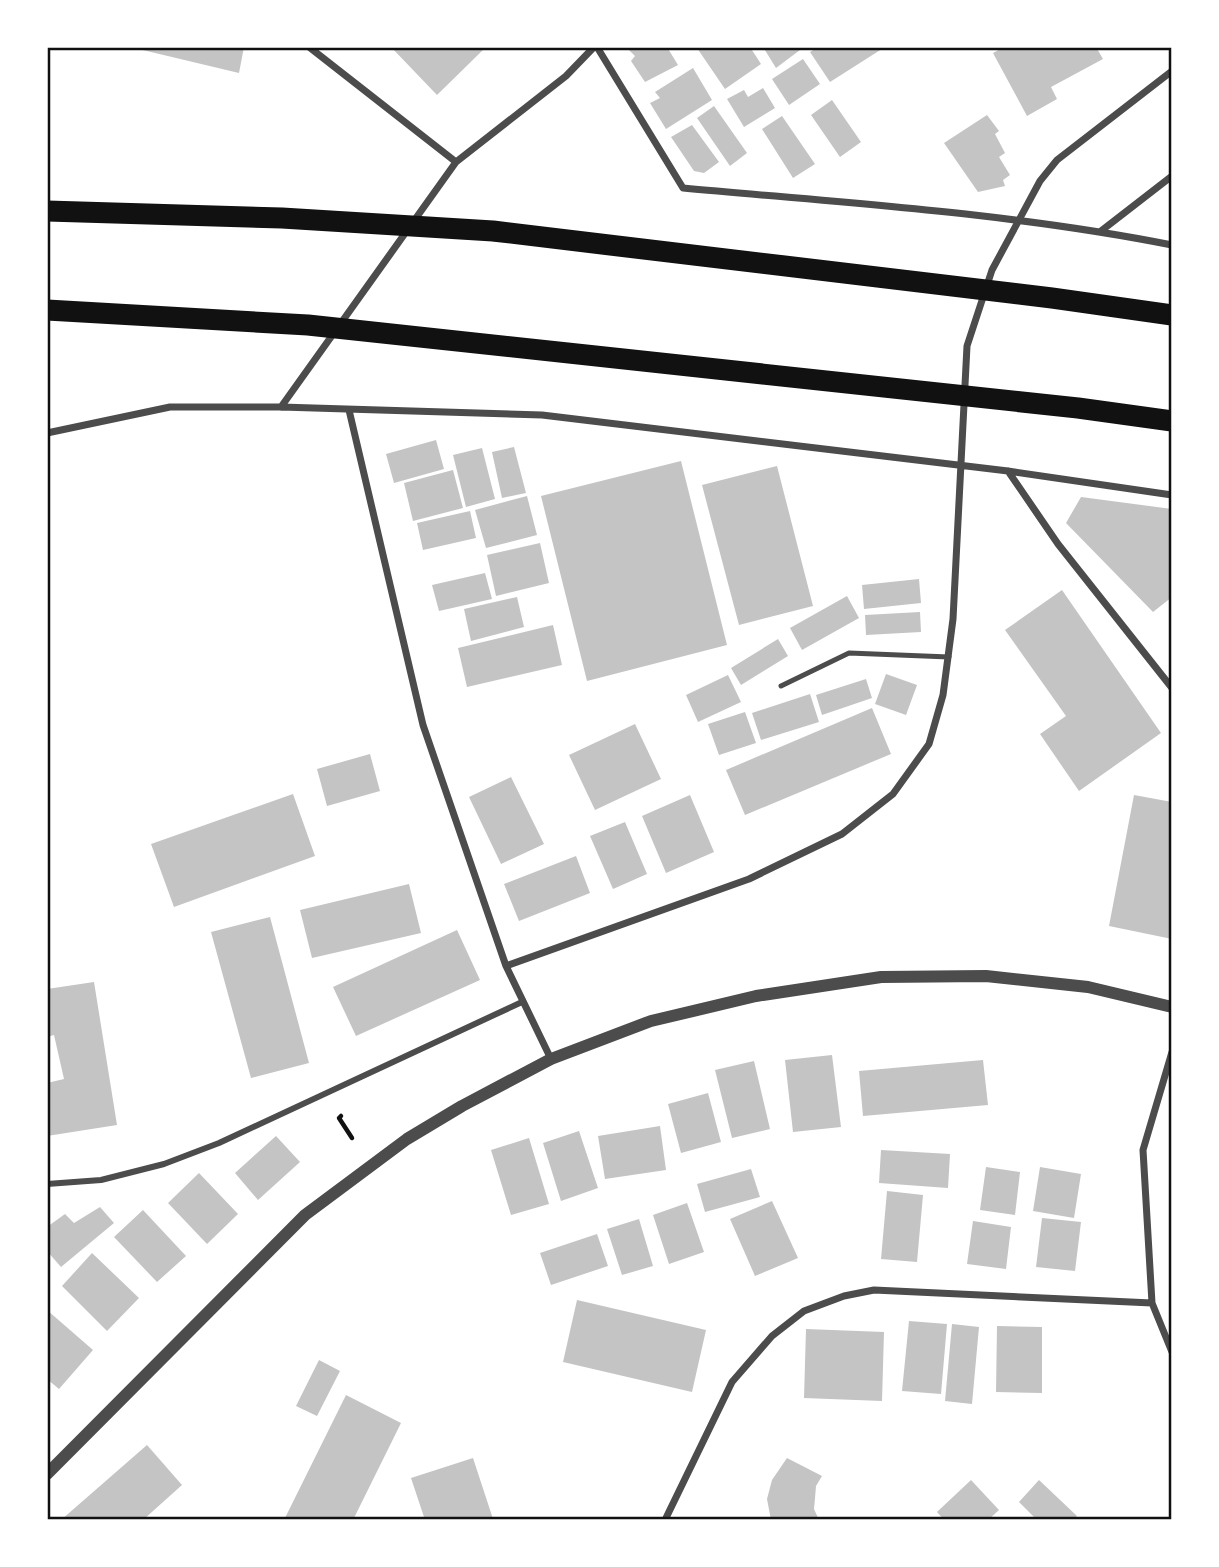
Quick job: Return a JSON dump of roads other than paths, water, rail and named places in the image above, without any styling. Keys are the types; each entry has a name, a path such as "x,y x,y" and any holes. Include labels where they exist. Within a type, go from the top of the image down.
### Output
{"highway":[{"path":"47,211 282,218 493,231 1052,298 1172,315"},
{"path":"53,311 308,325 1065,406 1172,421"}],"street":[{"path":"309,47 456,162"},
{"path":"281,407 456,162 566,76 595,47 683,188 1017,219 1172,245"},
{"path":"506,966 749,879 842,834 893,794 929,744 943,695 953,619 967,346 992,270 1017,219 1040,181 1057,160 1172,71"},
{"path":"1101,231 1172,176"},
{"path":"47,433 170,407 281,407 542,415 1008,471 1172,495"},
{"path":"349,410 423,725 506,966 551,1059"},
{"path":"1008,471 1058,544 1172,688"},
{"path":"47,1474 304,1215 407,1139 462,1106 551,1059 651,1021 756,996 881,977 998,977 1088,987 1172,1007"},
{"path":"47,1184 101,1180 175,1160 219,1143 522,1002"},
{"path":"1172,1052 1143,1150 1152,1303 1172,1352"},
{"path":"665,1520 733,1382 772,1336 804,1311 845,1296 874,1290 1152,1303"}],"lane":[{"path":"781,686 849,653 949,657"}]}
